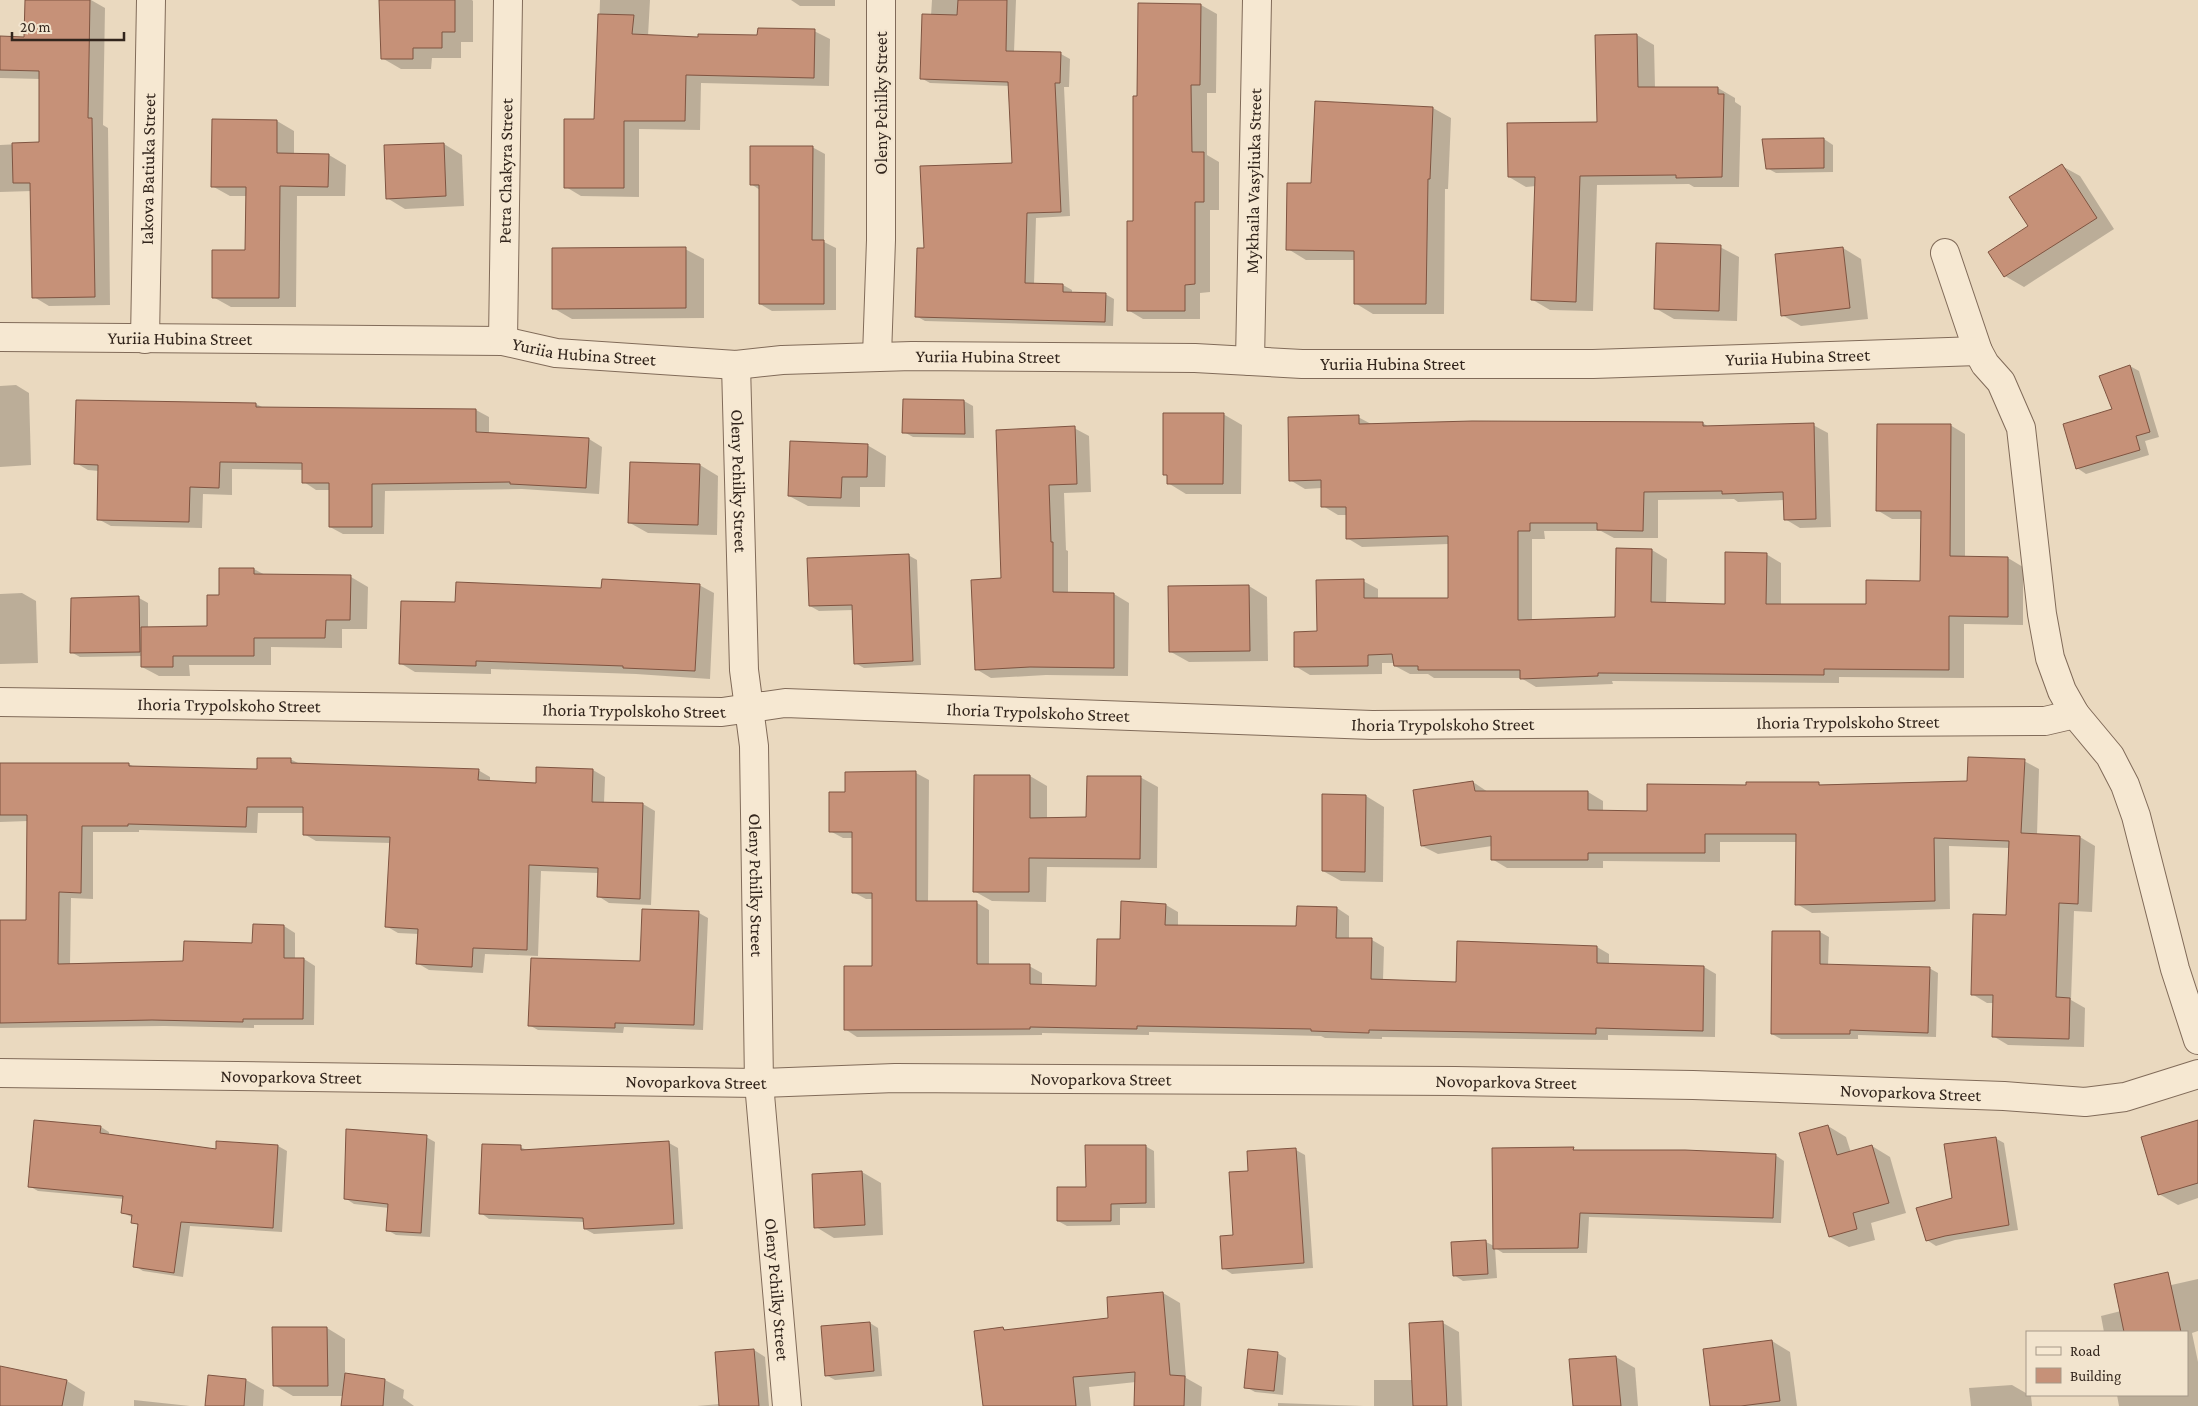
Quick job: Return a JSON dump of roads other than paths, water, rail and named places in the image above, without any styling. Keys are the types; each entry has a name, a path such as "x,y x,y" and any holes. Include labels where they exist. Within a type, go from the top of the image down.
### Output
{"street":[{"name":"Iakova Batiuka Street","path":"145,339 151,0"},
{"name":"Petra Chakyra Street","path":"503,341 508,0"},
{"name":"Oleny Pchilky Street","path":"877,356 881,240 881,0"},
{"name":"Mykhaila Vasyliuka Street","path":"1250,361 1257,0"},
{"path":"1945,253 1978,351 1985,364 2001,382 2021,428 2042,614 2050,658 2062,691 2075,714 2110,756 2134,808 2164,932 2198,1040"},
{"name":"Yuriia Hubina Street","path":"0,337 503,341 556,353 736,365 782,360 827,360 877,356 1195,358 1302,364 1593,364 1978,351"},
{"name":"Oleny Pchilky Street","path":"736,365 744,670 754,746 759,1083 787,1406"},
{"name":"Ihoria Trypolskoho Street","path":"0,702 722,712 785,703 1372,724 2046,721 2075,714"},
{"name":"Novoparkova Street","path":"0,1073 759,1083 895,1078 1465,1081 1693,1085 2004,1096 2085,1102 2125,1097 2198,1074"}]}
